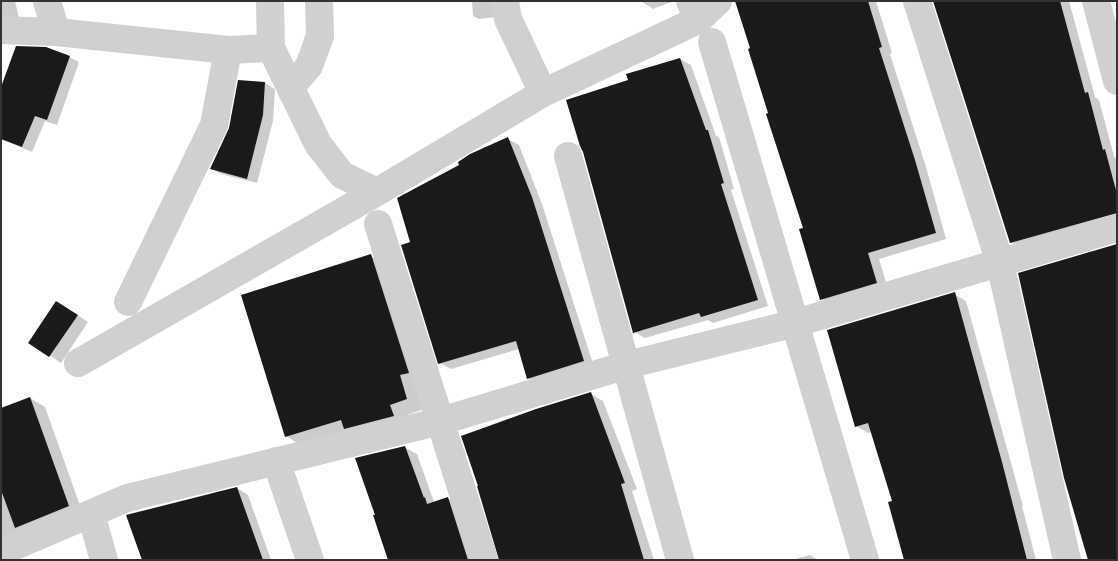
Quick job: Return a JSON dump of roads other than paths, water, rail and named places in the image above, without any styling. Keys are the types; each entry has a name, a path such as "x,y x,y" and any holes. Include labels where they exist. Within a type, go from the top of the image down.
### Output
{"street":[{"path":"47,1 56,32"},
{"path":"270,1 271,48 318,144 342,175 377,192"},
{"path":"291,88 309,66 320,36 319,1"},
{"path":"506,1 508,19 543,93"},
{"path":"78,363 377,192 543,93 694,11 718,1"},
{"path":"917,1 1000,263 1067,560"},
{"path":"1096,1 1117,80"},
{"path":"1,30 56,32 228,50 271,48"},
{"path":"712,42 865,560"},
{"path":"128,302 214,125 228,50"},
{"path":"568,156 680,560"},
{"path":"378,224 484,560"},
{"path":"1,552 127,498 441,421 626,365 796,323 1117,228"},
{"path":"276,462 310,560"},
{"path":"90,514 104,560"}]}
